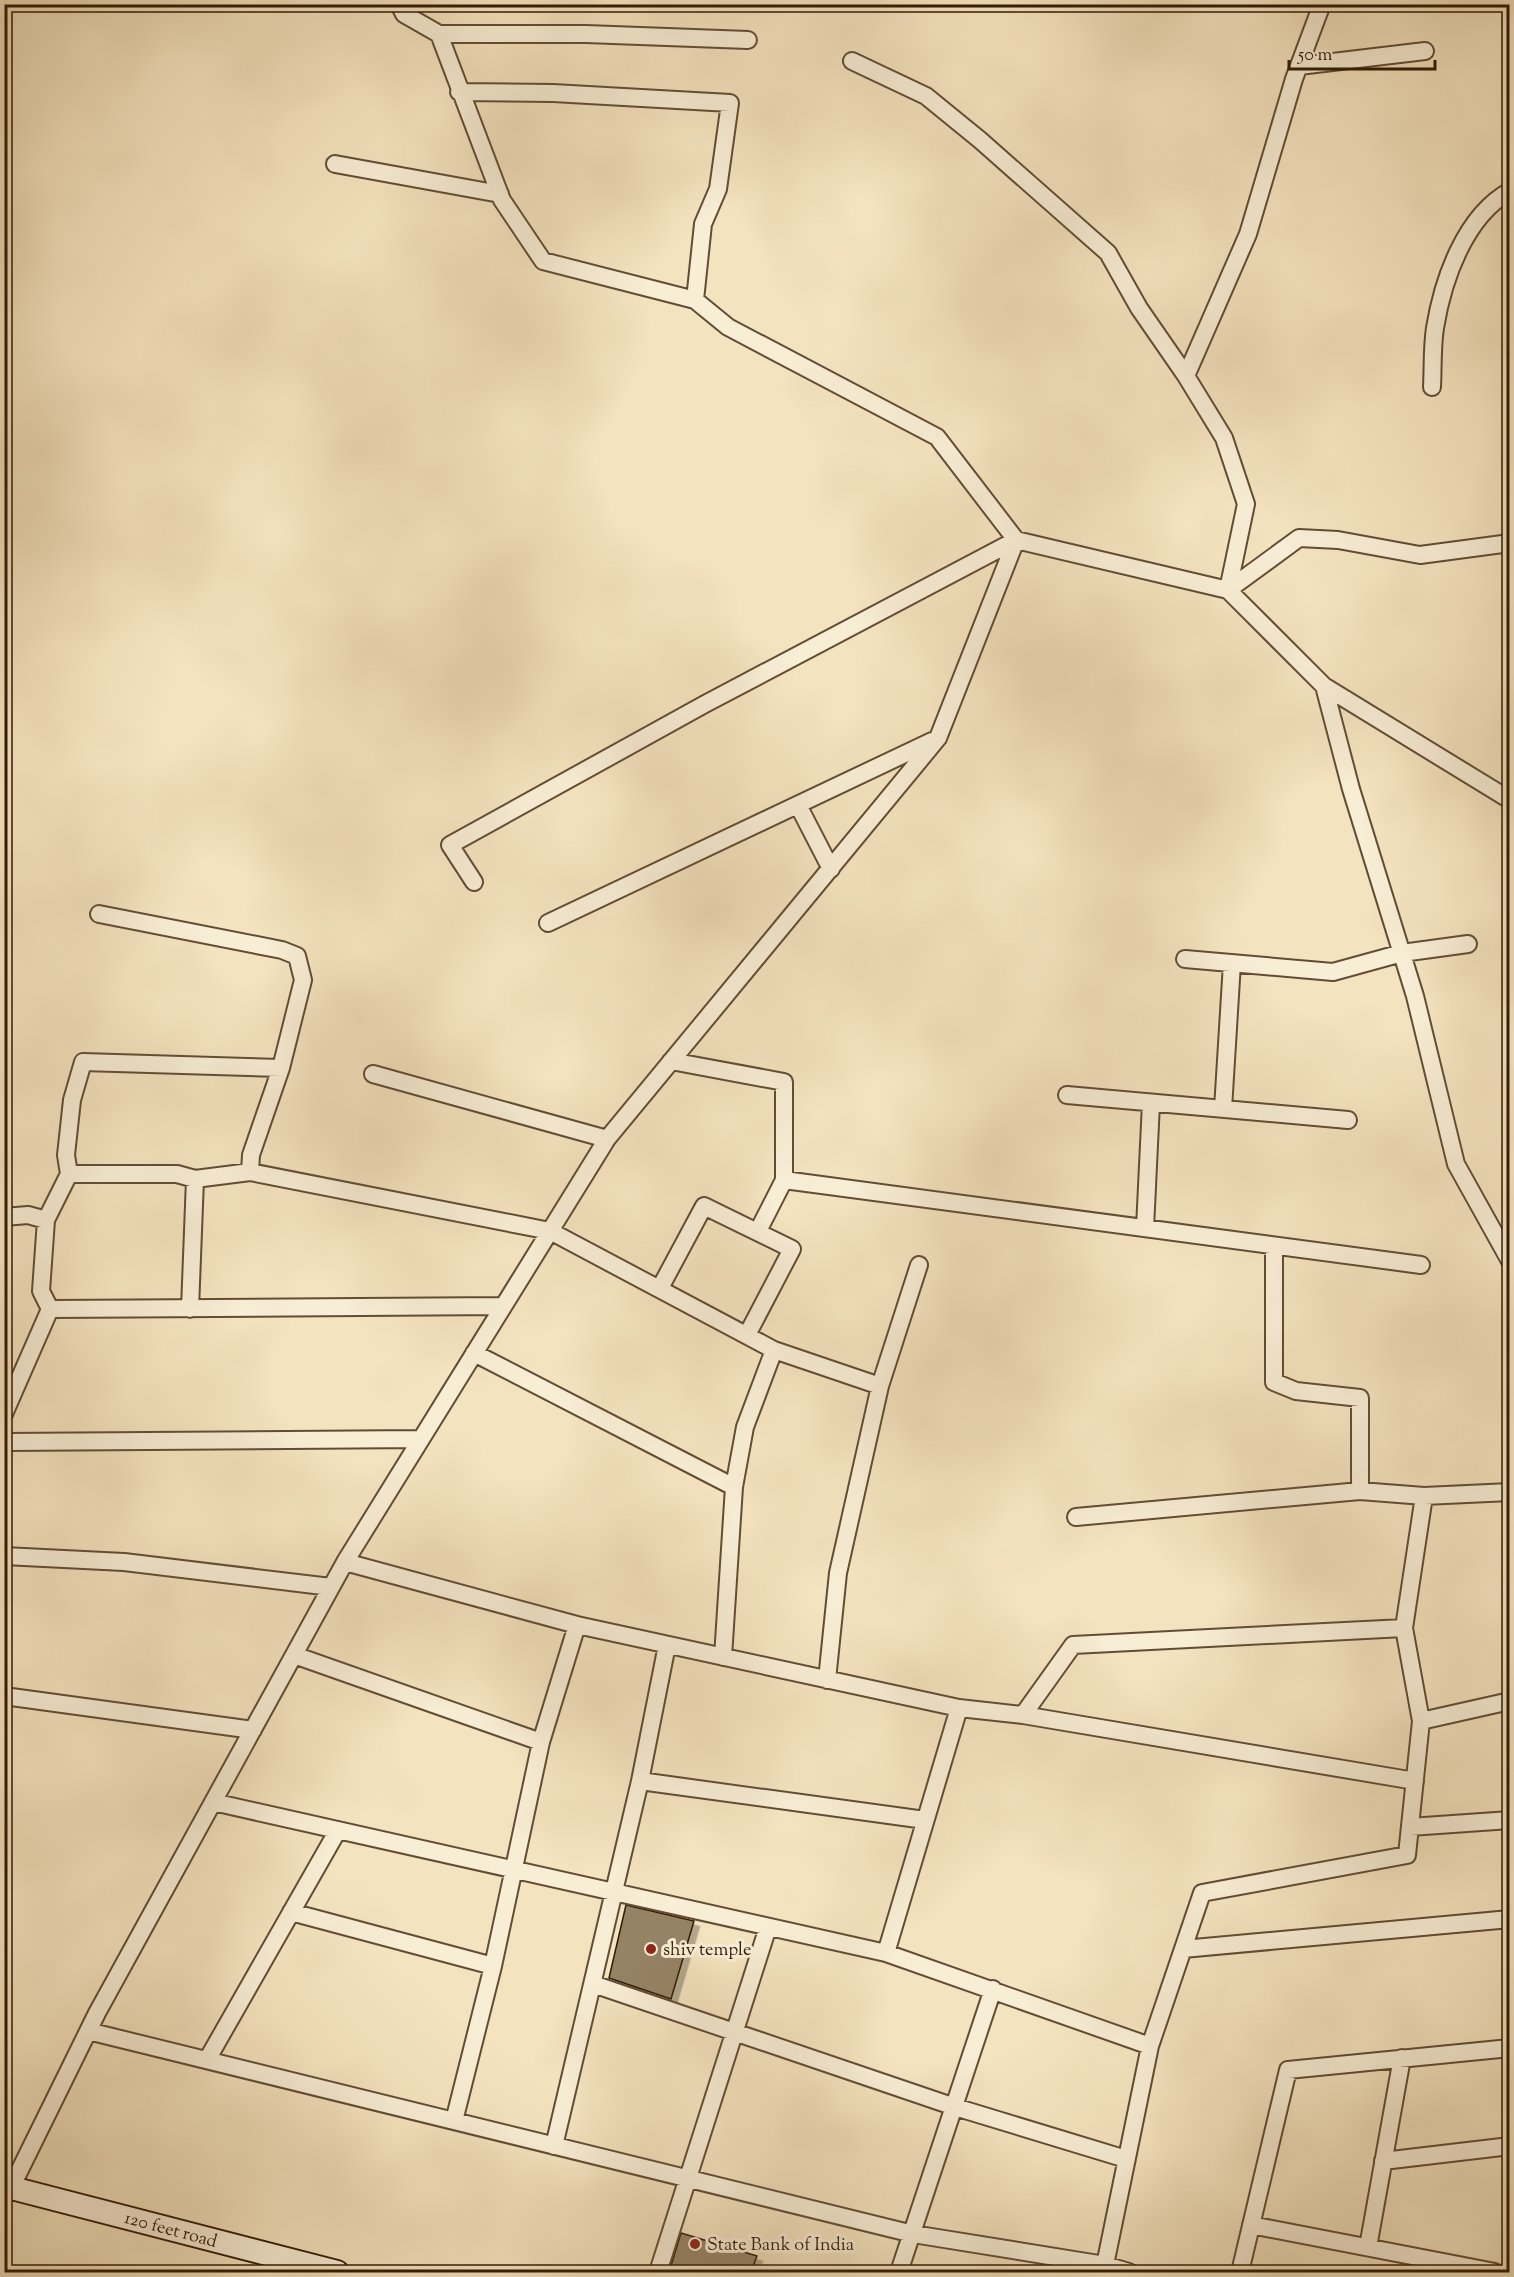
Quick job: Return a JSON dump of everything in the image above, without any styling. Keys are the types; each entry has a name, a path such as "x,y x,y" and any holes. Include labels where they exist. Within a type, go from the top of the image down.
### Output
{"street":[{"path":"399,4 404,14 439,34 586,34 748,40"},
{"path":"1186,376 1248,234 1299,66 1322,4"},
{"path":"439,34 459,92 500,194 543,261 695,300 728,327 937,437 1016,540 1228,590 1324,686 1509,800"},
{"path":"1299,66 1425,51"},
{"path":"852,61 926,96 980,140 1108,253 1139,308 1186,376 1224,438 1246,504 1228,590"},
{"path":"459,92 553,93 730,103 718,189 703,224 695,300"},
{"path":"335,164 500,194"},
{"path":"1432,387 1435,328 1454,262 1470,226 1497,198 1509,191"},
{"path":"1228,590 1299,538 1338,540 1420,555 1509,543"},
{"path":"8,2187 88,2031 345,1562 607,1139 938,738 1016,540"},
{"path":"474,882 450,845 705,704 1016,540"},
{"path":"1324,686 1351,789 1415,996 1456,1164 1509,1261"},
{"path":"548,923 938,738"},
{"path":"798,805 831,869"},
{"path":"99,914 282,950 297,956 303,980 281,1068 251,1155 250,1172"},
{"path":"1185,959 1334,972 1402,953 1468,944"},
{"path":"1223,1109 1232,963"},
{"path":"672,1061 784,1082 784,1180 758,1232"},
{"path":"50,1309 41,1291 46,1220 69,1174 66,1155 72,1100 83,1062 281,1068"},
{"path":"373,1074 607,1139"},
{"path":"1067,1095 1348,1120"},
{"path":"1145,1228 1151,1103"},
{"path":"69,1174 177,1174 195,1179 250,1172 550,1231 774,1350 880,1386"},
{"path":"190,1308 195,1179"},
{"path":"784,1180 1421,1265"},
{"path":"660,1288 704,1206 792,1249 747,1335"},
{"path":"4,1217 28,1215 46,1220"},
{"path":"1274,1246 1274,1382 1296,1391 1360,1398 1360,1491"},
{"path":"827,1680 838,1573 880,1386 919,1265"},
{"path":"50,1309 503,1306"},
{"path":"4,1414 11,1385 50,1309"},
{"path":"723,1657 734,1487 745,1427 774,1350"},
{"path":"474,1353 734,1487"},
{"path":"4,1442 421,1439"},
{"path":"1076,1517 1360,1491 1424,1496 1509,1492"},
{"path":"1105,2265 1150,2046 1202,1893 1407,1855 1421,1721 1404,1628 1424,1496"},
{"path":"4,1556 124,1562 331,1587"},
{"path":"345,1562 577,1625 959,1708 1023,1715 1415,1781"},
{"path":"453,2121 493,1966 541,1742 577,1625"},
{"path":"1023,1715 1073,1646 1404,1628"},
{"path":"554,2146 640,1781 667,1645"},
{"path":"294,1655 541,1742"},
{"path":"4,1696 253,1730"},
{"path":"1421,1721 1509,1701"},
{"path":"886,1953 959,1708"},
{"path":"640,1781 926,1820"},
{"path":"213,1803 886,1953 1150,2046"},
{"path":"1410,1827 1509,1820"},
{"path":"207,2060 338,1830"},
{"path":"291,1912 493,1966"},
{"path":"1183,1949 1509,1919"},
{"path":"658,2272 768,1927"},
{"path":"593,1984 955,2107 1126,2159"},
{"path":"898,2272 913,2234 993,1989"},
{"path":"88,2031 913,2234 1105,2265 1129,2272"},
{"path":"1240,2272 1288,2070 1509,2048"},
{"path":"1368,2247 1402,2058"},
{"path":"1383,2161 1509,2146"},
{"name":"120 feet road","path":"8,2187 337,2272"},
{"path":"1251,2225 1495,2272"}],"building":[{"name":"shiv temple","path":"626,1905 694,1921 671,1999 609,1978"},
{"name":"State Bank of India","path":"681,2233 757,2256 751,2272 669,2272"}],"place":[{"name":"shiv temple","path":"651,1949"},
{"name":"State Bank of India","path":"695,2244"}]}
